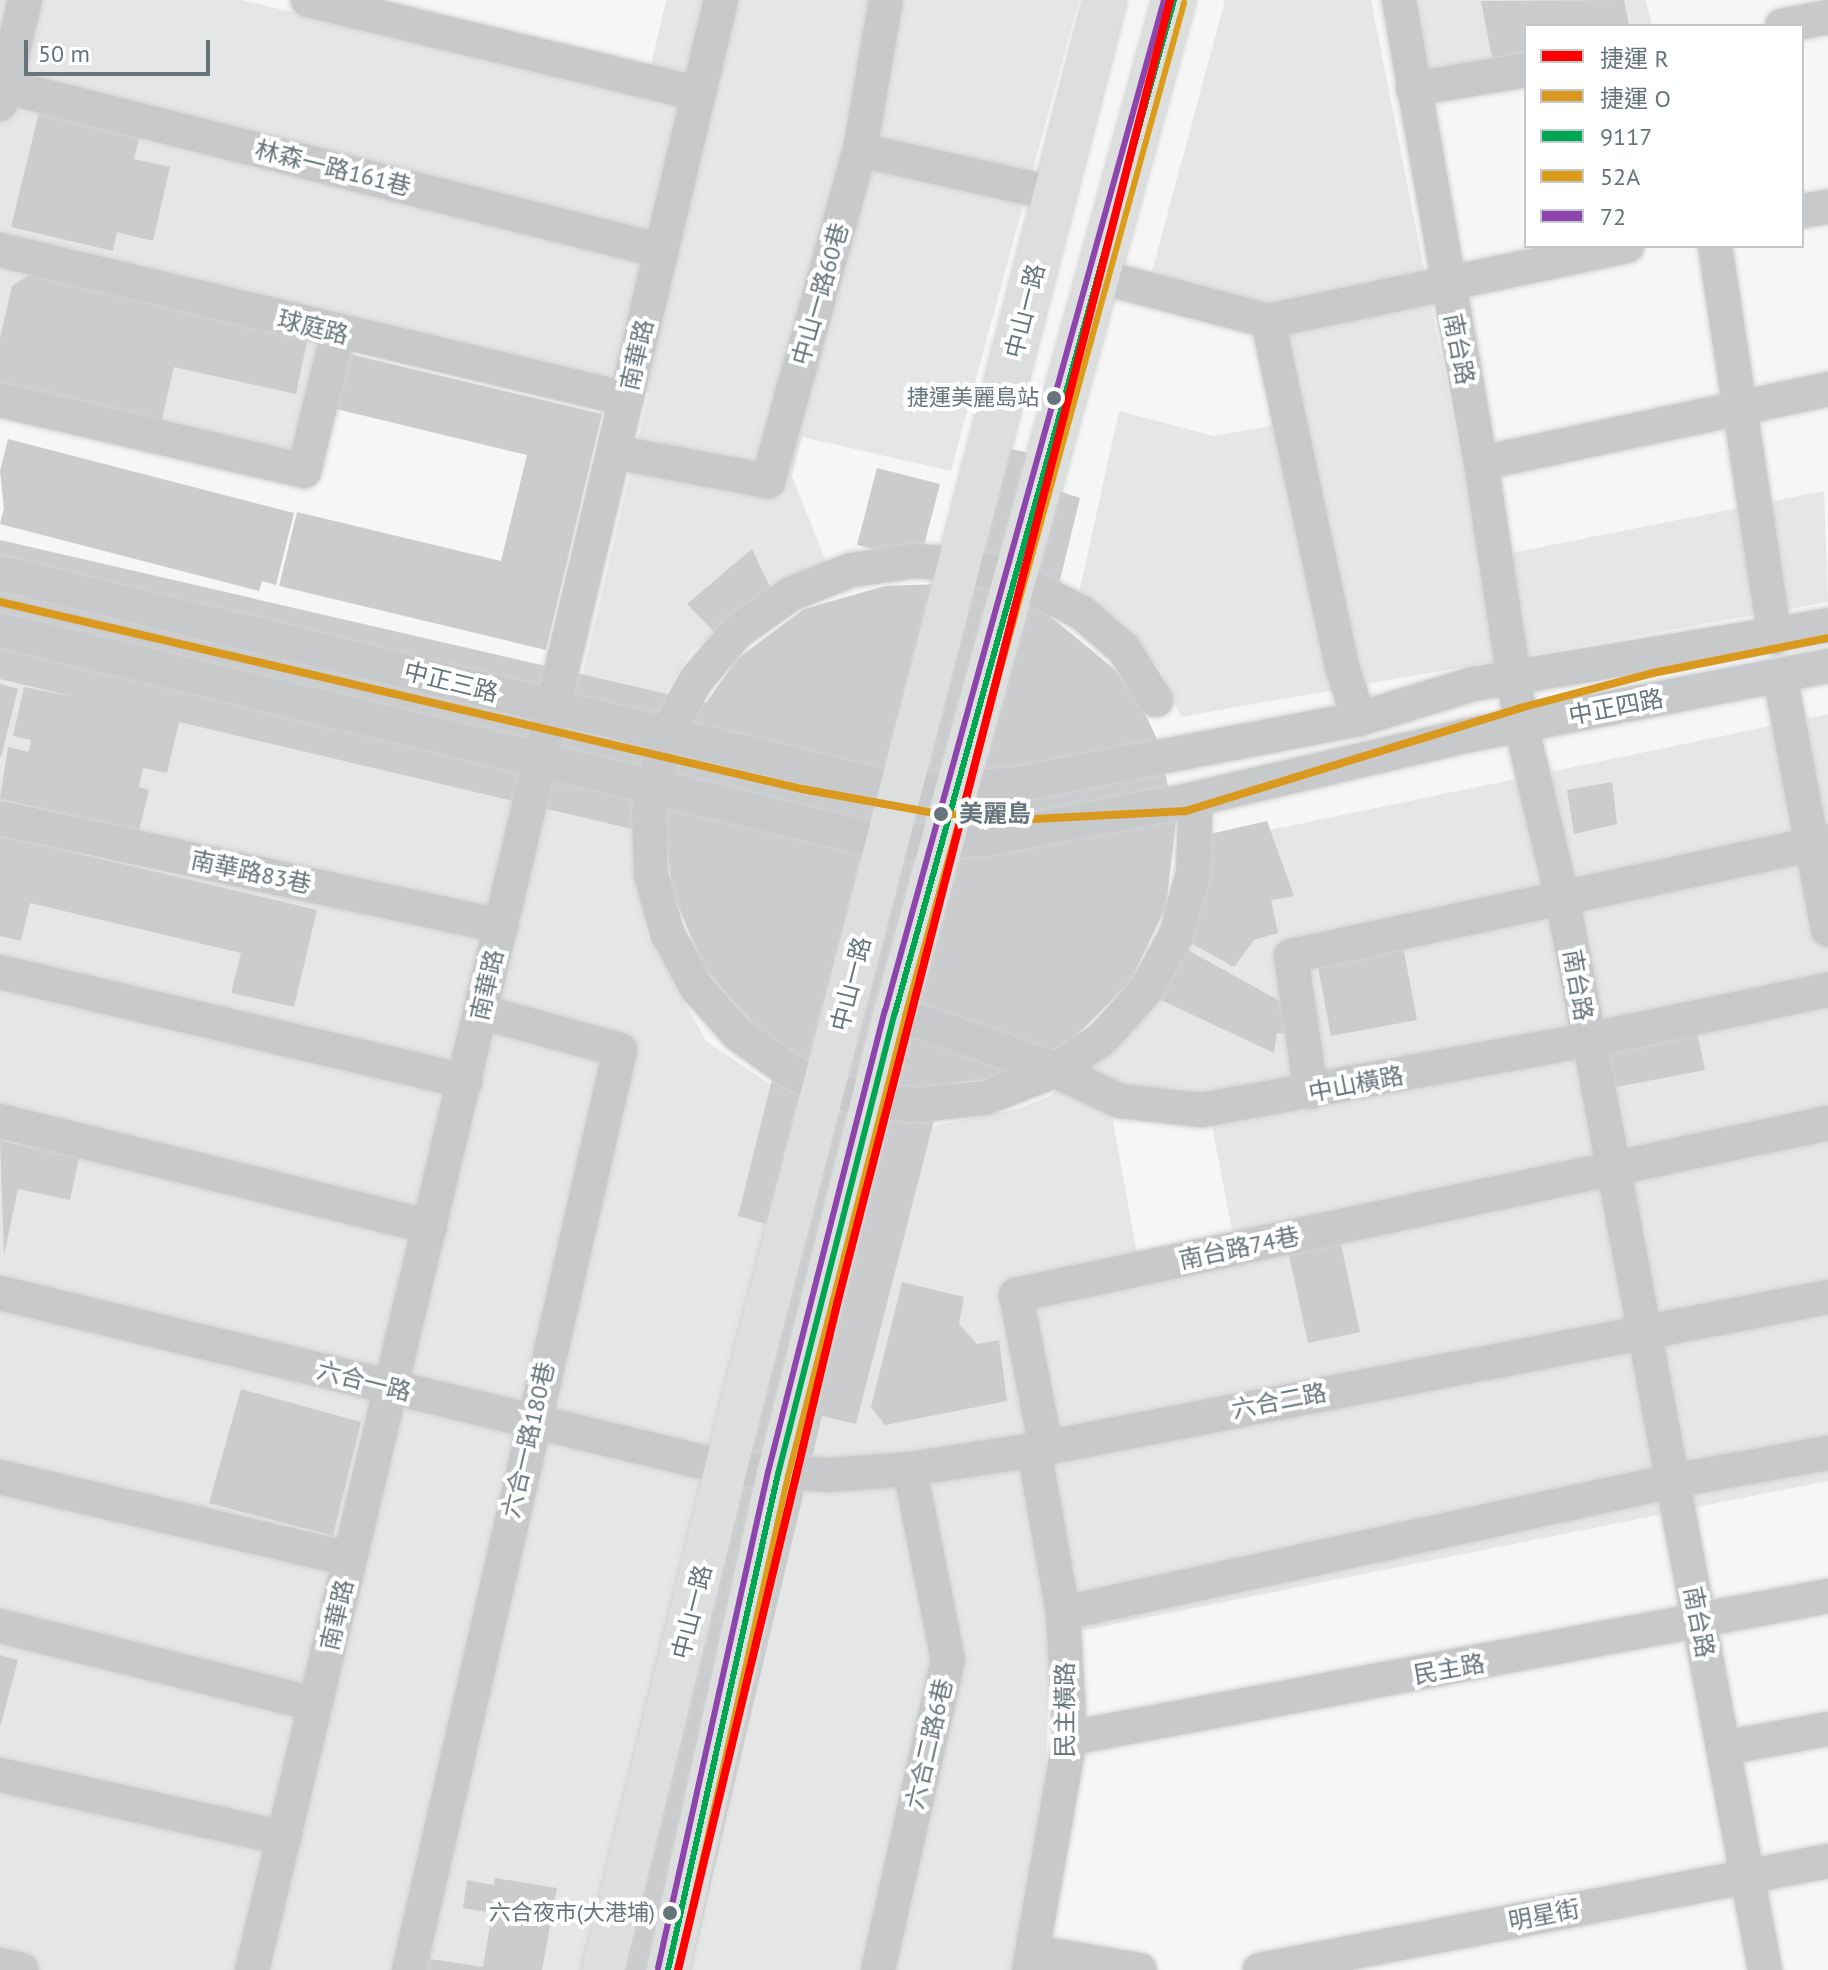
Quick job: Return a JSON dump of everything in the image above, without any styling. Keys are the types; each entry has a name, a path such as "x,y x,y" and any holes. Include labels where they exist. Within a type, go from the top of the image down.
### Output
{"main road":[{"name":"中山一路","path":"603,1970 887,843 1105,0"},
{"name":"中山一路","path":"668,1970 778,1474 895,1013 1174,0"}],"street":[{"path":"1,91 25,0"},
{"path":"309,0 699,94"},
{"name":"南華路","path":"252,1970 721,0"},
{"path":"886,0 860,150 1055,194"},
{"name":"南台路","path":"1399,0 1481,463 1521,725 1563,901 1765,1970"},
{"path":"1792,24 1828,17"},
{"path":"1413,89 1524,70"},
{"name":"林森一路161巷","path":"1,91 662,251"},
{"name":"中山一路60巷","path":"614,452 768,481 860,150"},
{"path":"1804,211 1828,207"},
{"path":"1097,276 1268,321 1617,248"},
{"path":"1715,248 1775,637"},
{"name":"球庭路","path":"0,250 338,333 627,399"},
{"path":"1268,321 1342,667 1359,719"},
{"path":"0,400 304,471 338,333"},
{"path":"1481,463 1740,405 1828,389"},
{"path":"1156,700 1123,648 1082,613 1015,578 960,564 915,561 851,570 791,594 738,631 696,680 667,733 652,785 651,874 667,933 697,988 738,1034 825,1089 874,1101 918,1105 985,1098 1054,1071 1102,1039 1145,991 1170,946 1193,873 1195,817"},
{"name":"中正三路","path":"0,573 902,791"},
{"name":"中正四路","path":"902,791 1013,785 1359,719 1513,677 1775,637 1828,625"},
{"path":"0,630 887,843"},
{"name":"中正四路","path":"887,843 985,839 1194,799 1521,725 1828,666"},
{"path":"1780,676 1820,843 1828,930"},
{"name":"南華路83巷","path":"0,818 501,926"},
{"path":"1311,1092 1291,956 1563,901 1820,843"},
{"path":"0,972 465,1081"},
{"name":"中山橫路","path":"895,1013 1054,1071 1120,1101 1202,1110 1588,1040 1828,990"},
{"name":"六合一路180巷","path":"409,1970 531,1421 620,1050 481,1012"},
{"path":"0,1121 430,1227"},
{"path":"1612,1168 1828,1123"},
{"name":"南台路74巷","path":"1040,1448 1016,1295 1612,1168"},
{"name":"六合一路","path":"0,1293 728,1468"},
{"name":"六合二路","path":"728,1468 778,1474 910,1469 1040,1448 1643,1330 1828,1297"},
{"name":"民主橫路","path":"1031,1961 1070,1738 1063,1613 1040,1448"},
{"path":"1063,1613 1672,1481 1828,1453"},
{"name":"六合二路6巷","path":"878,1970 948,1660 910,1469"},
{"path":"0,1477 350,1559"},
{"name":"民主路","path":"1070,1738 1699,1624 1828,1596"},
{"path":"0,1626 316,1704"},
{"path":"1723,1748 1828,1729"},
{"path":"0,1775 284,1838"},
{"name":"明星街","path":"1260,1970 1828,1861"},
{"path":"1031,1961 1139,1970"},
{"path":"0,1965 21,1970"}],"shaded area":[{"path":"0,0 241,0 644,95 666,0 1079,0 951,471 802,437 792,476 827,564 781,585 691,652 650,717 578,694 649,393 329,311 296,462 0,389"},
{"path":"1225,0 1371,0 1481,559 1824,491 1828,602 1181,717 1161,671 1126,629 1079,593 1119,411 1214,436 1293,422 1273,336 1144,301"},
{"path":"1417,0 1646,0 1652,24 1524,24 1524,60 1431,78"},
{"path":"0,660 629,815 647,936 706,1041 777,1089 923,1128 1017,1109 1050,1096 1148,1007 1222,840 1828,714 1828,1481 1050,1637 1045,1814 1012,1970 0,1970","holes":["1111,1110 1211,1121 1233,1235 1137,1253"]}],"building":[{"path":"1624,0 1629,24 1524,24 1524,52 1492,58 1481,1"},
{"path":"39,112 140,135 134,159 170,167 153,241 117,232 113,251 11,227"},
{"path":"35,271 309,332 296,394 174,367 161,423 0,386 0,338 12,286"},
{"path":"345,353 602,414 546,650 279,586 297,512 501,561 527,455 332,408"},
{"path":"8,439 294,513 276,585 262,581 259,591 0,524 4,508 0,471"},
{"path":"977,440 1063,462 1056,490 1080,498 1051,617 1114,669 1139,701 1158,741 1176,823 1166,907 1130,982 1071,1041 996,1078 943,1085 856,1424 822,1416 690,1970 622,1970 773,1226 738,1216 773,1075 759,1031 704,968 672,891 666,837 179,722 167,773 143,768 139,787 149,790 139,831 0,799 8,747 29,752 31,740 13,736 24,687 75,697 0,679 0,540 706,703 737,659 804,609 885,586 940,584"},
{"path":"877,468 940,484 920,561 857,545"},
{"path":"752,549 772,591 719,637 687,604"},
{"path":"0,684 18,689 1,757 0,756"},
{"path":"1612,782 1617,824 1574,834 1567,790"},
{"path":"1267,821 1294,896 1271,900 1278,933 1254,940 1234,967 1180,937 1210,834"},
{"path":"0,835 317,910 294,1007 231,993 241,953 30,903 21,941 0,936"},
{"path":"1177,944 1287,1005 1287,1033 1277,1033 1274,1053 1150,995"},
{"path":"1403,946 1417,1020 1331,1036 1317,962"},
{"path":"1695,1023 1705,1070 1616,1087 1608,1054 1619,1038"},
{"path":"0,1140 79,1158 70,1200 18,1189 4,1255"},
{"path":"1339,1235 1360,1332 1308,1343 1287,1246"},
{"path":"902,1282 964,1297 959,1324 977,1344 999,1340 1007,1401 885,1425 871,1407"},
{"path":"241,1389 361,1422 333,1536 209,1503"},
{"path":"0,1655 18,1660 1,1724 0,1724"},
{"path":"495,1878 557,1888 542,1970 422,1970 424,1958 483,1967 492,1913 463,1908 467,1880 494,1885"}],"metro line":[{"name":"R","path":"678,1970 837,1304 1170,0"},
{"name":"O","path":"0,602 802,789 939,814 1034,819 1186,811 1520,708 1653,673 1828,638"}],"transit line":[{"name":"72","path":"658,1968 768,1472 885,1011 1164,0"},
{"name":"9117","path":"668,1970 778,1474 895,1013 1174,0"},
{"name":"52A","path":"678,1970 788,1476 905,1016 1184,3"}],"place":[{"name":"捷運美麗島站","path":"1054,398"},
{"name":"美麗島","path":"941,814"},
{"name":"六合夜市(大港埔)","path":"670,1913"}]}
